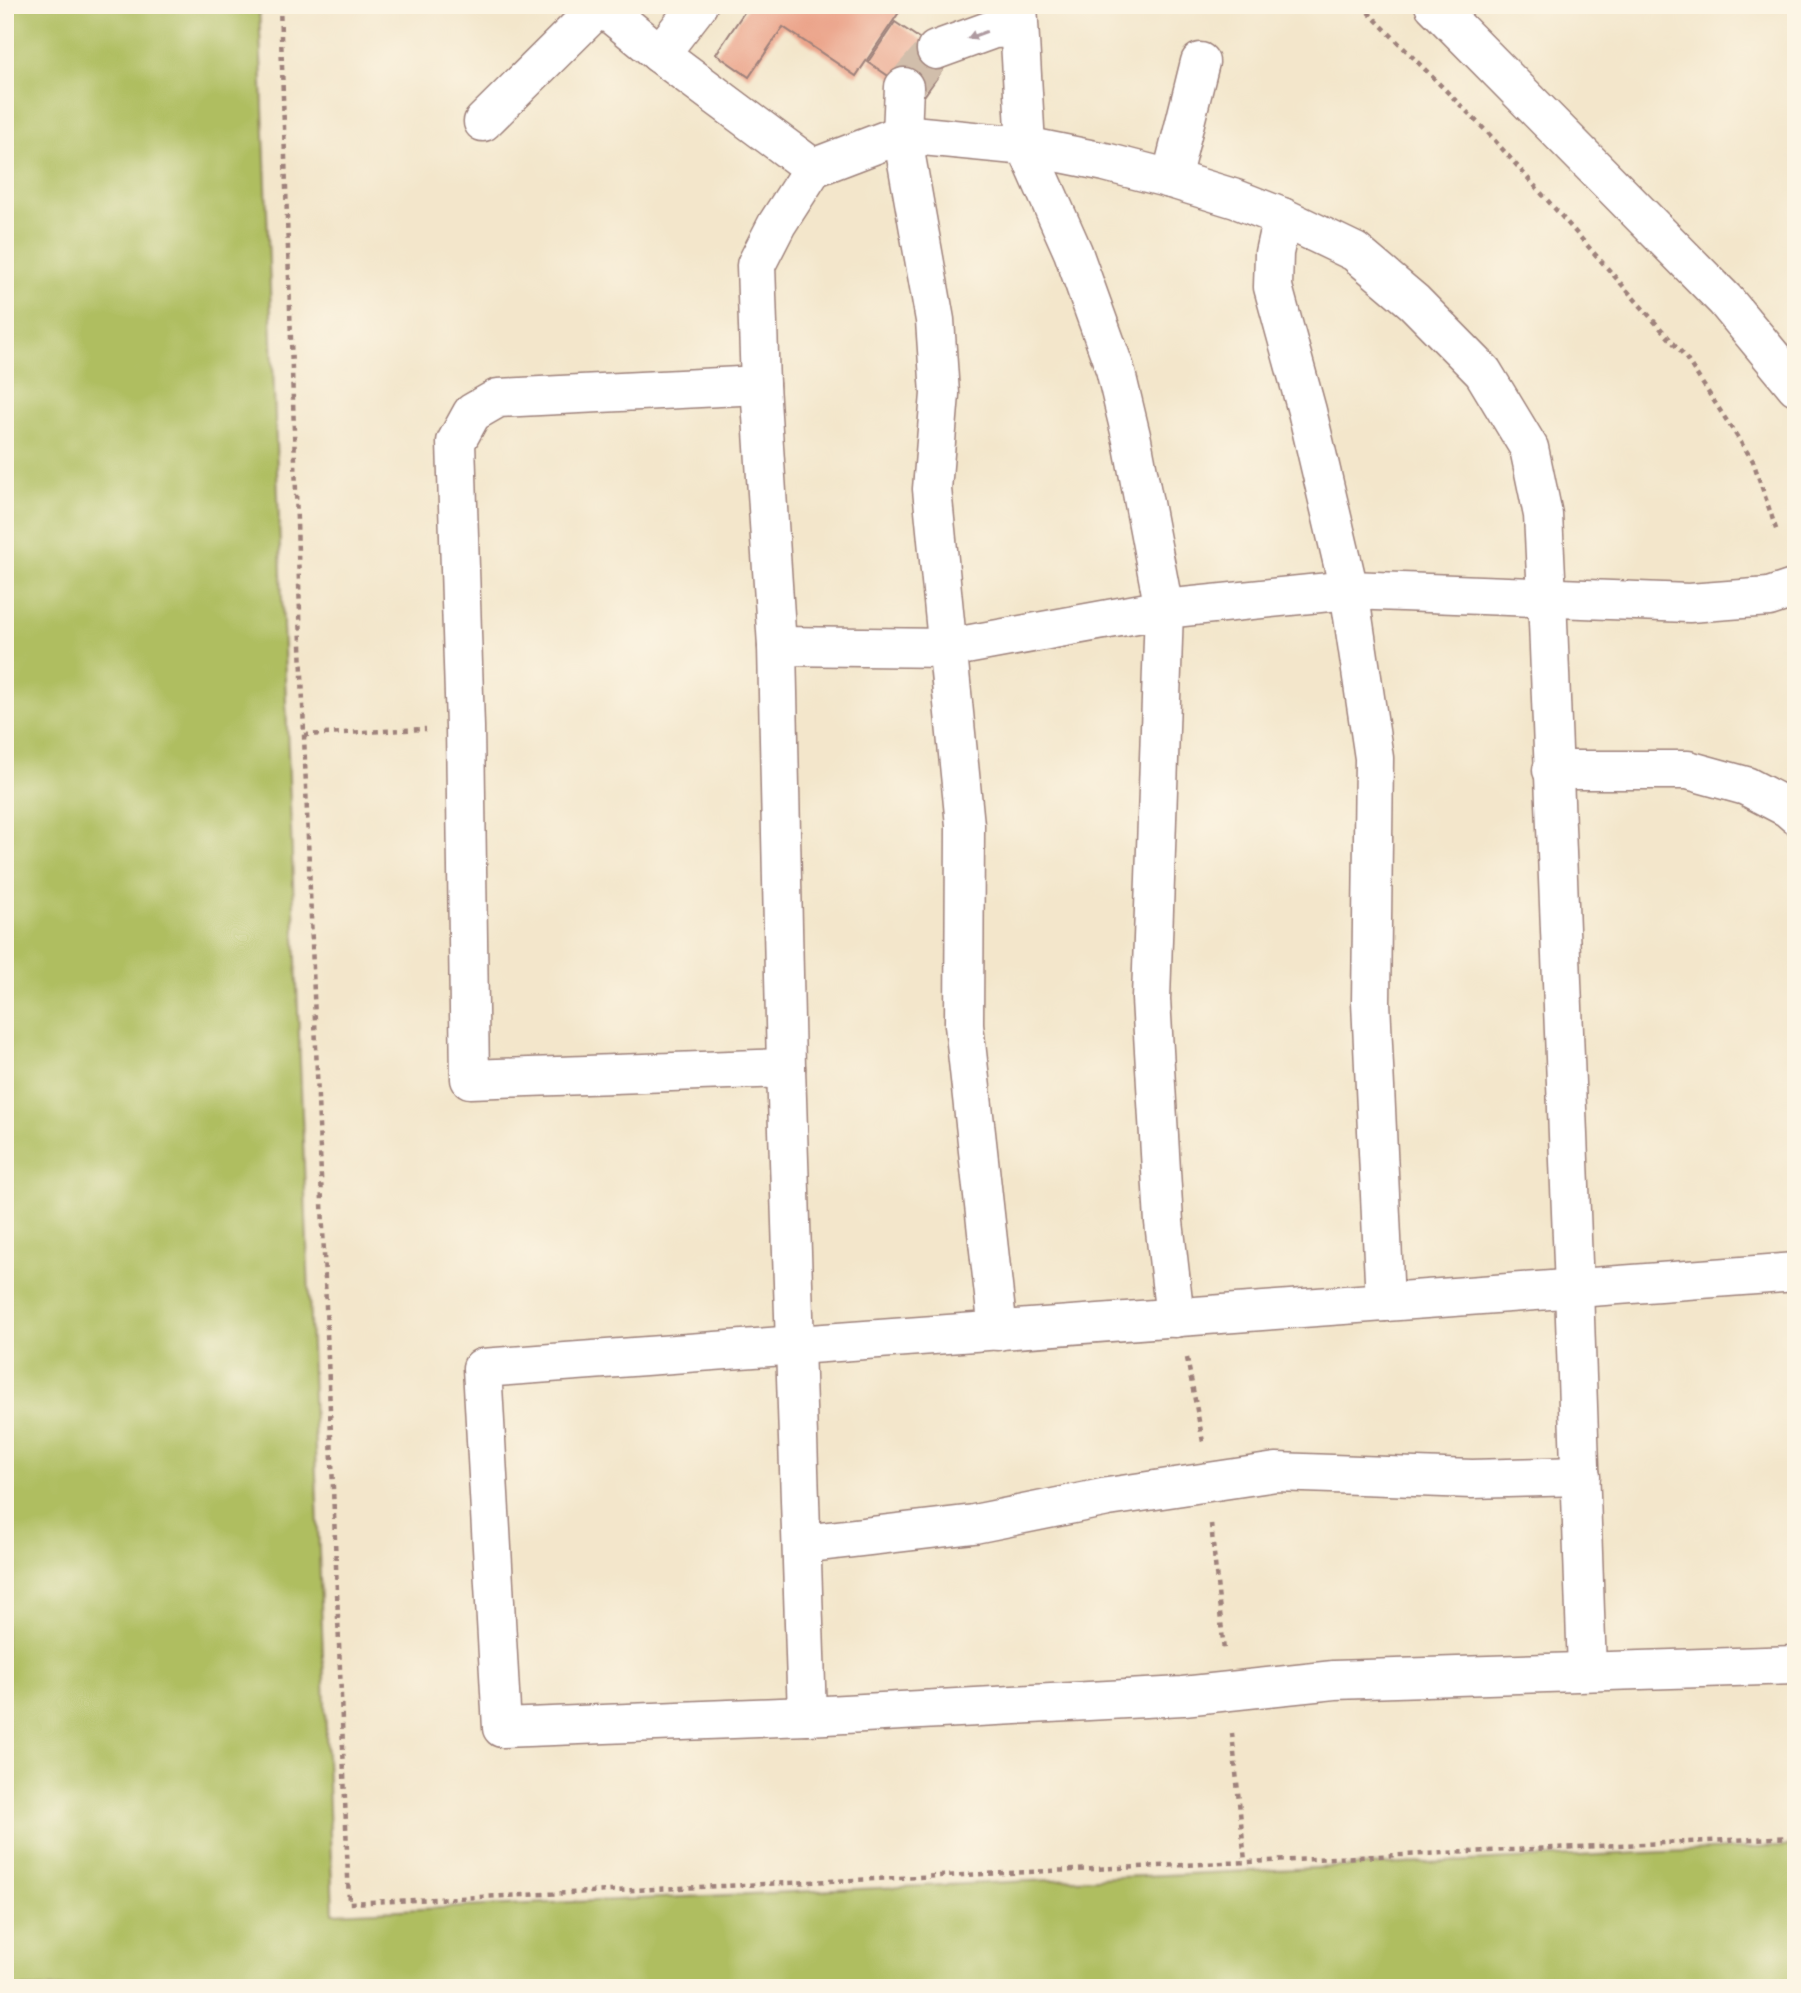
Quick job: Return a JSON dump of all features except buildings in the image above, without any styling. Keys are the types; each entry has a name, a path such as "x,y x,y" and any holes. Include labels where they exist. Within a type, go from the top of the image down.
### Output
{"street":[{"path":"660,54 698,5"},
{"path":"1434,5 1725,300 1796,386"},
{"path":"483,122 600,6 813,168"},
{"path":"936,50 994,29 1018,16 1026,146 1073,252 1115,369 1132,440 1164,609 1151,999 1164,1222 1175,1318"},
{"path":"1171,179 1200,62"},
{"path":"904,87 902,134 935,320 940,394 932,489 965,825 964,1025 998,1331"},
{"path":"807,1716 786,1068 777,646 760,386 756,265 777,224 813,168 902,134 1026,146 1171,179 1236,199 1282,217 1355,252 1414,302 1483,372 1529,447 1543,514 1547,596 1587,1671"},
{"path":"1282,217 1274,253 1273,287 1307,411 1349,590 1374,758 1371,1002 1385,1302"},
{"path":"760,386 498,398 472,413 456,442 465,727 470,1079 786,1068"},
{"path":"777,646 949,648 1164,609 1349,590 1689,603 1769,597 1796,588"},
{"path":"1552,770 1688,770 1746,786 1788,808 1796,816"},
{"path":"1796,1272 482,1368 502,1728 807,1716 1183,1696 1334,1680 1796,1665"},
{"path":"802,1544 974,1524 1108,1497 1276,1472 1472,1479 1581,1476"}],"path":[{"path":"1361,5 1490,135 1684,355 1753,461 1777,532"},
{"path":"304,735 465,727"},
{"path":"1175,1318 1188,1359 1202,1435 1245,1861"}],"green space":[{"path":"5,5 259,5 333,1913 1796,1846 1796,1988 5,1988"}],"tunnel":[{"path":"904,87 936,50"}]}
